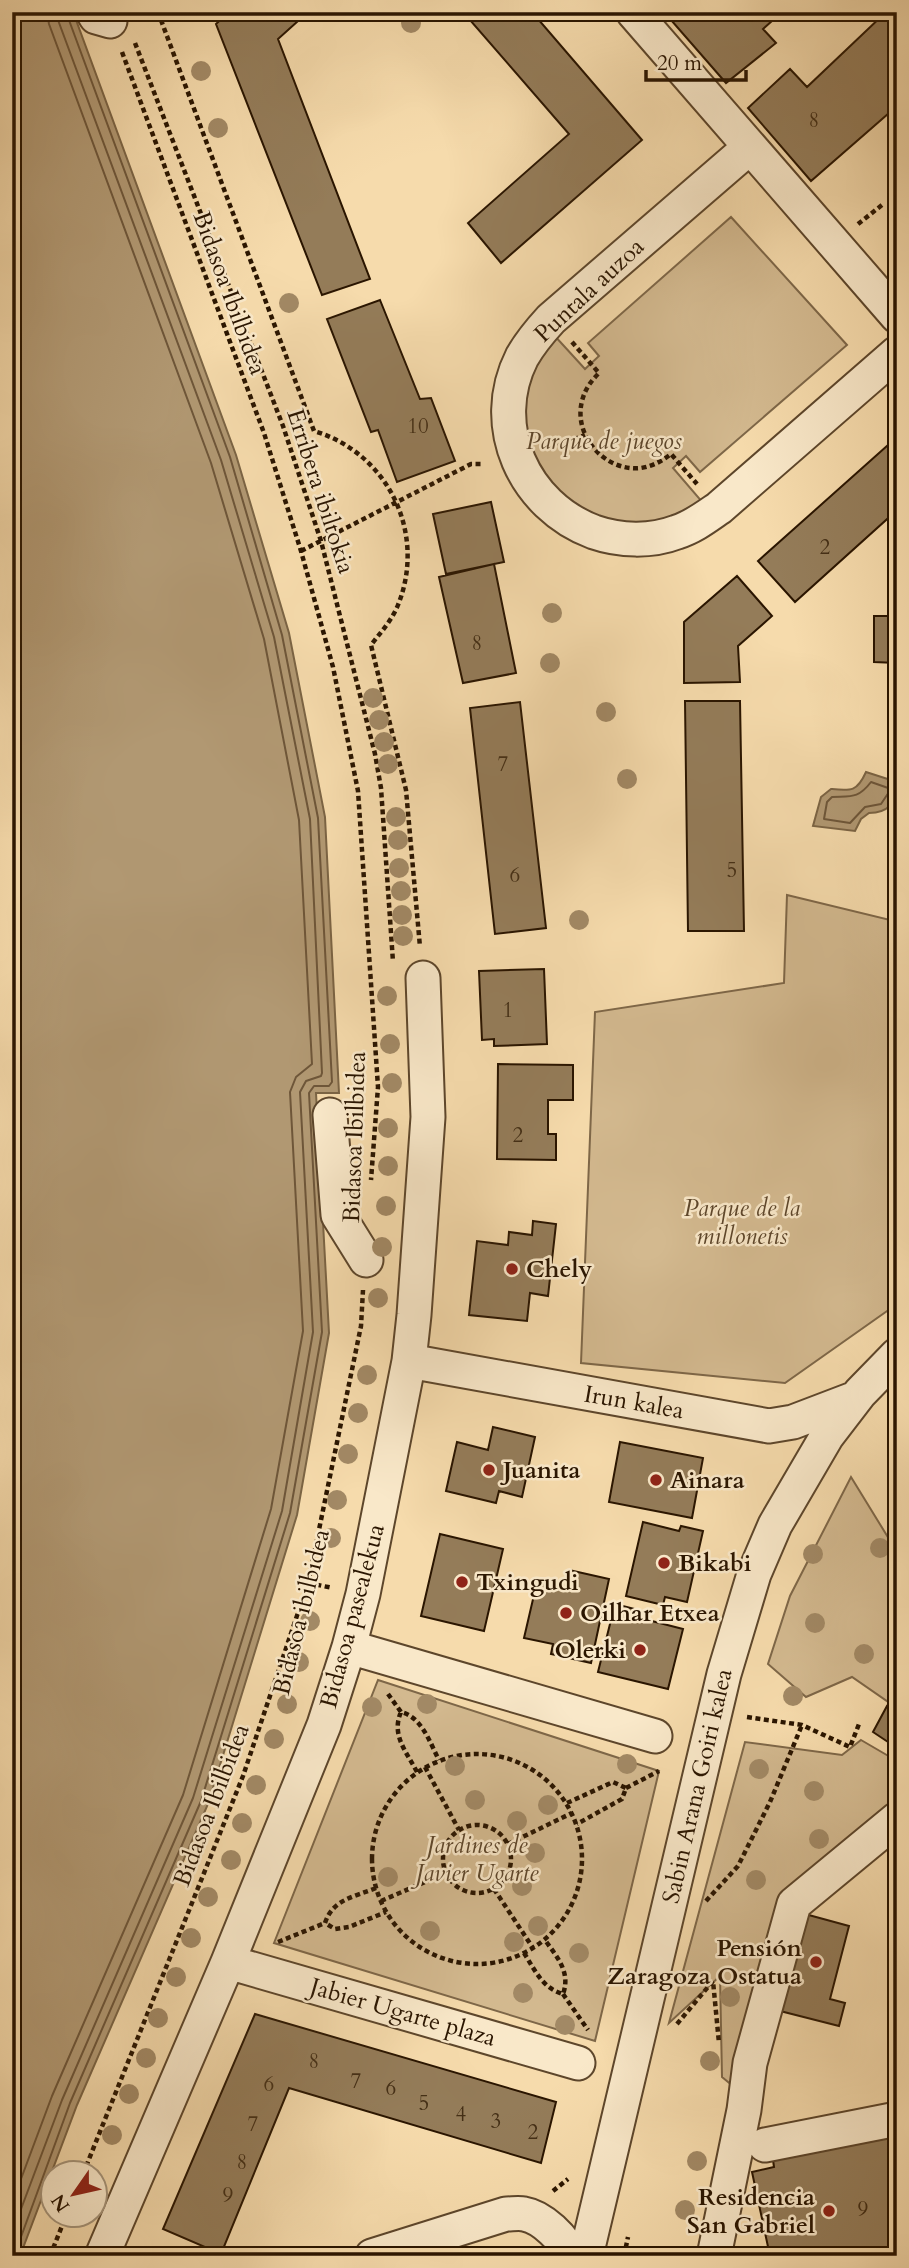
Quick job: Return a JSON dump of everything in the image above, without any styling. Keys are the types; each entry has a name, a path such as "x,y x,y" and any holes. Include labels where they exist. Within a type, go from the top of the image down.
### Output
{"street":[{"path":"633,12 897,316"},
{"name":"Puntala auzoa","path":"750,147 551,319 534,337 513,382 509,406 510,430 526,477 541,497 559,514 580,527 628,540 677,533 719,508 897,353"},
{"name":"Bidasoa pasealekua","path":"102,2256 228,1962 324,1725 363,1594 409,1361 428,1117 409,976"},
{"path":"330,1115 338,1215 366,1260"},
{"name":"Sabin Arana Goiri kalea","path":"586,2256 724,1674 754,1574 775,1525 827,1436 856,1398 897,1355"},
{"name":"Irun kalea","path":"409,1361 769,1426 793,1422 856,1398"},
{"path":"349,1647 655,1736"},
{"path":"714,2256 744,2110 750,2063 794,1904 887,1828"},
{"name":"Jabier Ugarte plaza","path":"228,1962 578,2063"},
{"path":"765,2145 897,2119"},
{"path":"372,2256 506,2214 525,2214 542,2221 569,2248 571,2256"}],"path":[{"path":"158,12 314,432 327,435 348,446 381,475 397,502 407,538 405,584 392,617 371,645 405,790 409,976"},
{"name":"Erribera ibiltokia","path":"112,23 284,426 321,541 353,660 379,777 409,976"},
{"name":"Bidasoa Ibilbidea","path":"112,23 264,433 333,667 358,791 378,1087 370,1193"},
{"path":"875,210 882,205"},
{"path":"551,319 599,373 588,386 580,419 594,450 607,461 623,467 640,468 657,464 671,454 719,508"},
{"path":"300,551 471,464 519,462 585,435"},
{"name":"Bidasoa Ibilbidea","path":"89,2160 243,1776 308,1583 361,1326 366,1260"},
{"name":"Bidasoa ibilbidea","path":"327,1597 331,1576"},
{"path":"417,1772 397,1735 397,1722 401,1712 411,1714 420,1724 439,1760"},
{"path":"742,1716 802,1726 850,1746 859,1724"},
{"path":"703,1912 706,1899 738,1866 770,1802 802,1726"},
{"path":"493,1754 527,1766 556,1789 567,1803 577,1824 582,1842 581,1879 568,1913 545,1940 506,1961 466,1964 429,1952 412,1942 397,1928 386,1912 376,1888 372,1861 375,1832 390,1798 417,1772 439,1760 456,1755 493,1754"},
{"path":"577,1824 622,1799 626,1788 668,1766"},
{"path":"425,1767 459,1830"},
{"path":"567,1803 613,1782 626,1788"},
{"path":"508,1844 572,1813"},
{"path":"476,1825 488,1826 498,1832 508,1844 511,1865 507,1876 494,1889 474,1892 461,1889 446,1873 443,1856 446,1845 459,1830 476,1825"},
{"path":"381,1901 446,1873"},
{"path":"274,1944 325,1923 329,1911 340,1902 376,1888"},
{"path":"494,1889 533,1948"},
{"path":"325,1923 335,1929 349,1927 386,1912"},
{"path":"524,1953 544,1985 563,1994 567,1984 565,1970 545,1940"},
{"path":"674,2037 680,2011"},
{"path":"50,2256 60,2230"},
{"path":"624,2256 629,2230"}],"green space":[{"name":"Parque de juegos","path":"731,217 847,345 700,472 686,456 673,468 704,504 693,512 629,528 566,505 527,451 524,385 553,334 585,369 599,356 588,343"},
{"name":"Parque de la millonetis","path":"787,895 894,921 897,919 897,1304 785,1383 581,1363 595,1012 784,983"},
{"path":"851,1477 897,1552 897,1708 852,1677 806,1697 768,1664 790,1596"},
{"name":"Jardines de Javier Ugarte","path":"378,1680 659,1771 595,2041 274,1943"},
{"path":"861,1740 897,1761 897,1803 786,1908 745,2096 722,2077 720,1976 669,2023 745,1742 842,1755"}],"water":[{"path":"12,12 72,12 236,455 289,633 325,817 339,1093 316,1093 329,1333 297,1515 208,1804 77,2105 56,2160 38,2160 38,2208 20,2256 12,2256"},
{"path":"866,772 897,782 890,805 882,811 869,813 861,819 855,831 813,826 821,797 831,789 853,789"}],"building":[{"path":"229,12 308,12 278,39 370,279 322,295 216,24"},
{"path":"463,12 532,12 642,140 501,263 468,223 569,134"},
{"path":"664,12 782,12 763,29 776,43 726,83"},
{"path":"886,12 897,12 897,106 811,181 748,108 790,69 807,87"},
{"path":"380,300 420,399 431,398 455,461 397,482 378,430 371,432 327,319"},
{"path":"897,437 897,514 895,512 795,602 758,561"},
{"path":"491,502 504,562 446,574 433,514"},
{"path":"494,564 516,673 463,683 439,577"},
{"path":"737,576 772,616 738,646 740,682 684,683 684,622"},
{"path":"874,616 897,616 897,663 874,662"},
{"path":"685,701 740,701 744,931 688,931"},
{"path":"520,702 546,928 495,934 470,708"},
{"path":"544,969 547,1044 494,1046 494,1039 482,1040 479,971"},
{"path":"498,1064 573,1065 573,1100 548,1100 548,1134 556,1134 556,1160 497,1159"},
{"name":"Chely","path":"533,1221 556,1224 548,1296 530,1293 527,1321 469,1315 477,1241 508,1245 509,1232 532,1235"},
{"name":"Juanita","path":"493,1427 535,1437 522,1497 499,1491 496,1503 446,1491 457,1442 488,1450"},
{"name":"Ainara","path":"620,1442 703,1458 692,1518 609,1502"},
{"name":"Bikabi","path":"643,1522 679,1531 681,1526 703,1531 687,1602 665,1597 663,1605 626,1596"},
{"name":"Txingudi","path":"440,1534 503,1549 484,1631 421,1616"},
{"name":"Oilhar Etxea","path":"569,1570 609,1579 591,1663 551,1654 553,1644 524,1638 537,1582 565,1589"},
{"name":"Olerki","path":"615,1604 646,1612 644,1619 683,1629 668,1689 598,1672"},
{"path":"887,1706 897,1712 897,1748 873,1732"},
{"name":"Pensión Zaragoza Ostatua","path":"805,1914 849,1926 830,1999 845,2003 839,2026 780,2011"},
{"path":"255,2014 556,2102 541,2163 289,2088 221,2254 163,2229"},
{"name":"Residencia San Gabriel","path":"897,2134 897,2250 869,2256 770,2256 752,2172 774,2167 773,2160"}],"place":[{"name":"Chely","path":"512,1269"},
{"name":"Juanita","path":"489,1470"},
{"name":"Ainara","path":"656,1480"},
{"name":"Bikabi","path":"664,1563"},
{"name":"Txingudi","path":"462,1582"},
{"name":"Oilhar Etxea","path":"566,1613"},
{"name":"Olerki","path":"640,1650"},
{"name":"Pensión Zaragoza Ostatua","path":"816,1962"},
{"name":"Residencia San Gabriel","path":"829,2211"}]}
